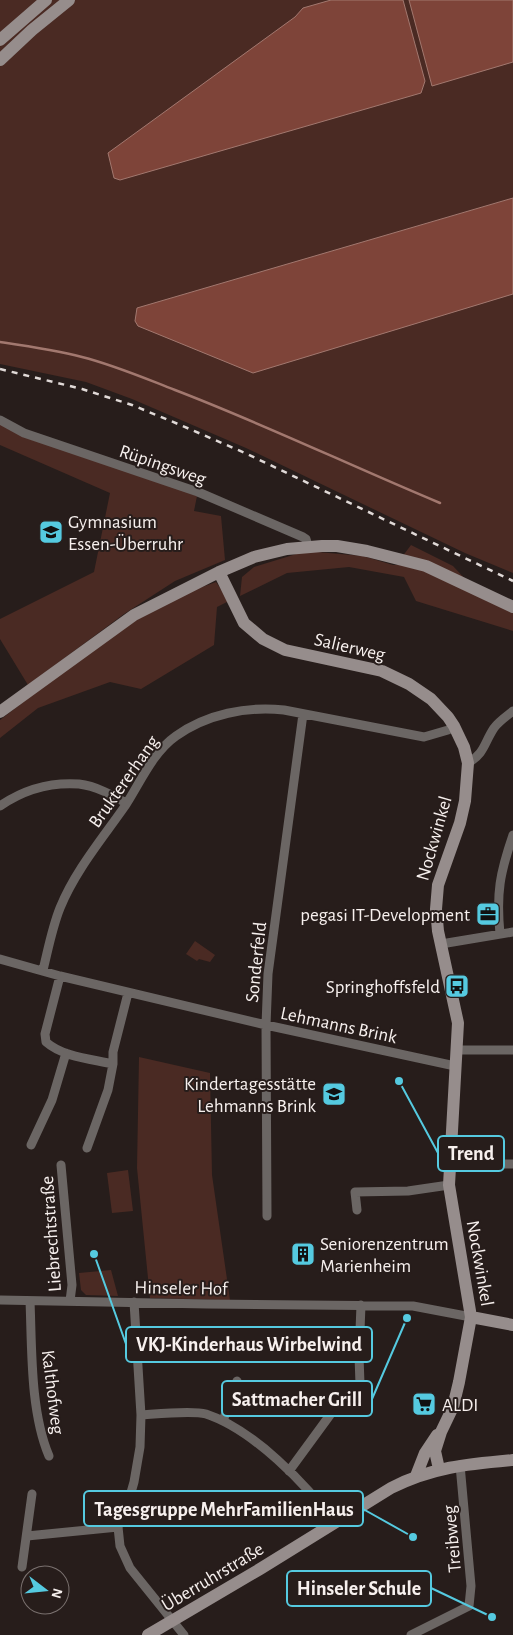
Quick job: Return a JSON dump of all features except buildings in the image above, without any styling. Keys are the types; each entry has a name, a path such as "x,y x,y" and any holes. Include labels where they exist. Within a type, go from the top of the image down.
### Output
{"street":[{"path":"0,40 46,0"},
{"path":"0,60 32,30 69,0"},
{"name":"Rüpingsweg","path":"0,420 24,433 198,492 303,537 306,539 308,546"},
{"path":"0,712 134,615 219,572 254,557 287,549 308,546 337,546 412,562 426,566 513,607"},
{"name":"Salierweg","path":"219,572 244,623 263,639 285,650 376,670 410,684 431,699 454,726 464,747 468,764"},
{"name":"Bruktererhang","path":"42,970 59,910 68,892 148,767 174,737 189,728 208,719 240,710 268,708 424,737 448,730 454,726"},
{"path":"468,764 478,758 494,728 513,711"},
{"name":"Sonderfeld","path":"266,1216 266,1025 268,974 303,714"},
{"name":"Nockwinkel","path":"439,1469 436,1451 441,1432 451,1412 460,1382 471,1317 449,1184 458,1023 436,919 438,885 460,823 465,801 468,764"},
{"path":"0,806 10,799 41,786 79,784 105,792 126,803"},
{"path":"500,934 498,887 513,835"},
{"path":"441,944 513,932"},
{"name":"Lehmanns Brink","path":"0,959 60,976 266,1025 455,1066"},
{"path":"60,976 45,1034 46,1042 66,1053 113,1064"},
{"path":"87,1148 108,1090 113,1064 113,1052 128,992"},
{"path":"457,1050 513,1050"},
{"path":"31,1146 52,1100 66,1053"},
{"path":"449,1164 513,1164"},
{"name":"Liebrechtstraße","path":"61,1165 72,1285 70,1301"},
{"path":"357,1210 355,1192 408,1191 449,1184"},
{"name":"Hinseler Hof","path":"0,1300 413,1306 471,1317"},
{"name":"Kalthofweg","path":"30,1301 32,1363 36,1401 40,1429 48,1456"},
{"path":"134,1302 141,1414 140,1447 134,1482 118,1527 120,1546 130,1568 184,1635"},
{"path":"361,1305 360,1384 366,1406"},
{"path":"471,1317 513,1325"},
{"path":"223,1422 237,1381"},
{"path":"141,1414 204,1414 223,1422 256,1444 289,1470 334,1523"},
{"path":"289,1470 330,1415"},
{"name":"Nockwinkel","path":"416,1476 432,1440 441,1432"},
{"name":"Überruhrstraße","path":"148,1635 391,1488 416,1476 460,1465 513,1460"},
{"name":"Treibweg","path":"411,1635 469,1606 471,1586 460,1465"},
{"path":"22,1565 32,1494"},
{"path":"27,1536 118,1527"}],"shaded area":[{"path":"0,0 513,0 513,573 465,553 246,448 132,399 86,382 0,364"},
{"path":"331,0 403,0 425,81 421,93 120,180 114,178 108,153 295,17 303,8"},
{"path":"409,0 513,0 513,62 432,86"},
{"path":"513,198 513,294 253,373 138,326 135,321 137,308"},
{"path":"0,423 197,496 194,511 221,516 225,560 175,581 124,614 28,685 0,639 0,619 94,572 110,493 0,445"},
{"path":"411,545 453,566 470,584 402,557"},
{"path":"306,551 363,556 393,565 411,565 513,609 513,631 416,601 404,577 349,567 287,573 240,596 242,577 254,567"},
{"path":"216,582 229,601 217,607 214,645 141,689 110,682 38,708 0,738 0,720 92,649 169,599"},
{"path":"195,941 215,955 210,962 199,959 197,961 186,954"},
{"path":"139,1057 210,1073 212,1175 230,1300 150,1298 137,1168"},
{"path":"128,1170 133,1211 112,1213 107,1173"},
{"path":"111,1270 118,1296 86,1295 81,1290 79,1273"}],"waterway":[{"path":"0,342 41,348 94,360 129,372 208,403 440,503"}],"railway":[{"path":"0,369 82,389 132,405 178,424 245,453 513,581"}],"place":[{"name":"Gymnasium Essen-Überruhr","path":"51,532"},
{"name":"pegasi IT-Development","path":"488,914"},
{"name":"Springhoffsfeld","path":"457,986"},
{"name":"Trend","path":"399,1081"},
{"name":"Kindertagesstätte Lehmanns Brink","path":"334,1094"},
{"name":"VKJ-Kinderhaus Wirbelwind","path":"94,1254"},
{"name":"Seniorenzentrum Marienheim","path":"303,1254"},
{"name":"Sattmacher Grill","path":"407,1318"},
{"name":"ALDI","path":"424,1404"},
{"name":"Tagesgruppe MehrFamilienHaus","path":"413,1537"},
{"name":"Hinseler Schule","path":"492,1617"}]}
